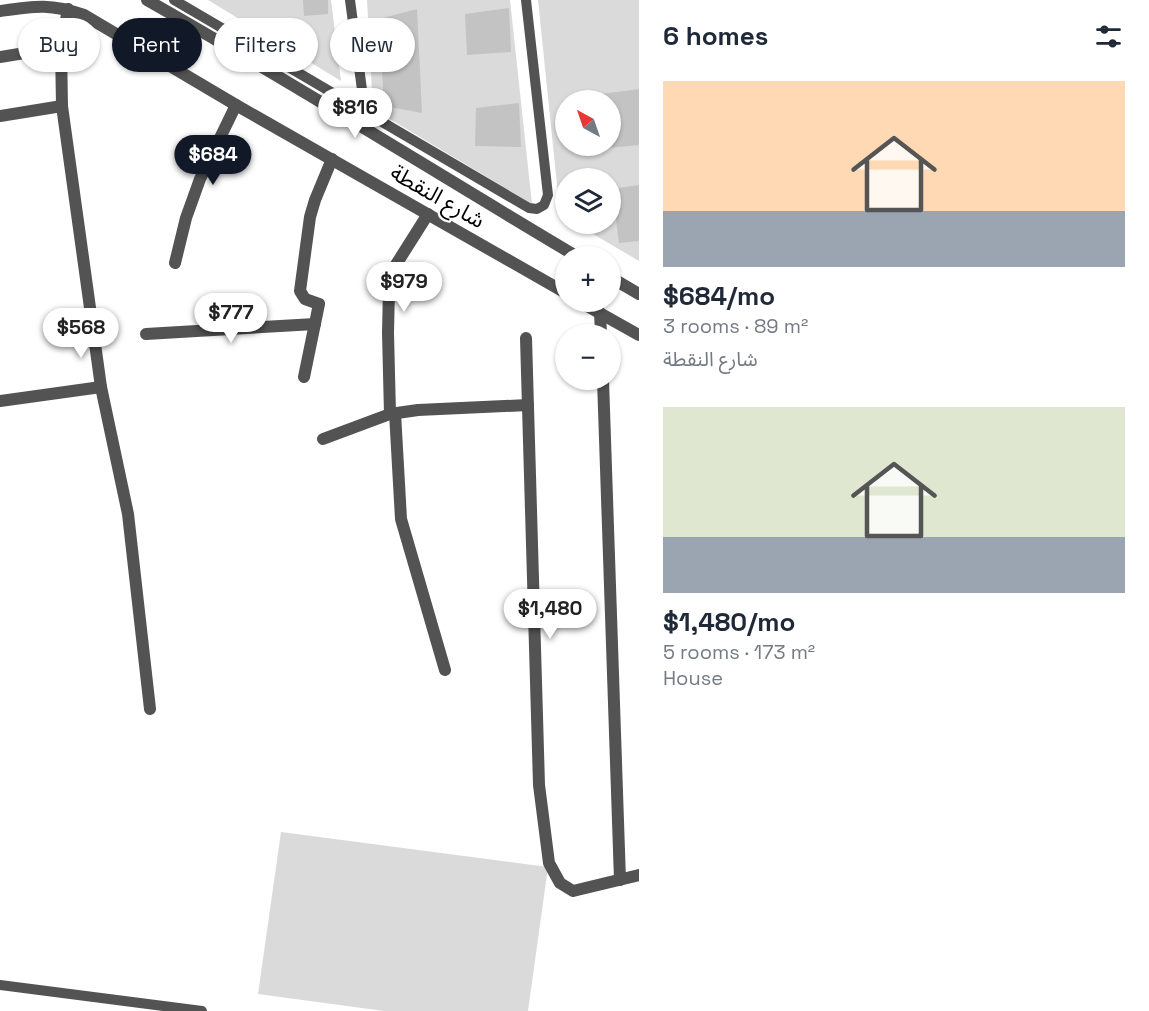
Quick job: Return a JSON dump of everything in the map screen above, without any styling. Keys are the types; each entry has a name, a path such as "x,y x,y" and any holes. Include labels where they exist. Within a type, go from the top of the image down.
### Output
{"street":[{"name":"شارع النقطة","path":"147,0 334,108 559,246"},
{"name":"شارع النقطة","path":"0,11 44,5 68,9 84,15 236,105 555,287"},
{"path":"66,18 68,9"},
{"path":"0,57 18,54"},
{"path":"61,72 62,106 101,387 128,514 150,709"},
{"path":"175,263 186,218 200,179 236,105"},
{"path":"0,116 62,106"},
{"path":"304,376 319,304 305,299 300,291 310,217 332,159"},
{"path":"428,214 392,271 389,288 388,333 401,519 446,670"},
{"path":"621,283 639,294"},
{"path":"600,313 601,324"},
{"path":"600,313 639,335"},
{"path":"146,334 315,324"},
{"path":"526,338 539,784 549,863 560,883 573,891 639,875"},
{"path":"0,401 101,387"},
{"path":"603,390 620,880"},
{"path":"323,439 393,413 528,405"}],"lane":[{"path":"174,0 529,208 537,209 543,205 548,195 526,0"},
{"path":"351,0 365,112"},
{"path":"0,985 202,1011"}],"shaded area":[{"path":"208,0 331,0 333,18 330,18 330,72 340,72 341,81 318,67 318,18 238,18"},
{"path":"367,0 510,0 532,204 373,109 371,72 415,72 415,18 368,18"},
{"path":"538,0 639,0 639,261 621,250 621,246 613,246 593,234 621,234 621,168 555,168"},
{"path":"281,832 548,867 528,1011 384,1011 258,994"}],"building":[{"path":"303,0 328,0 328,14 304,16"},
{"path":"509,8 511,52 467,55 465,14"},
{"path":"417,9 422,113 384,106 382,72 415,72 415,18 383,18"},
{"path":"639,89 639,145 621,147 621,91"},
{"path":"519,103 521,147 475,146 476,108"},
{"path":"639,185 639,241 619,243 621,188"}]}
